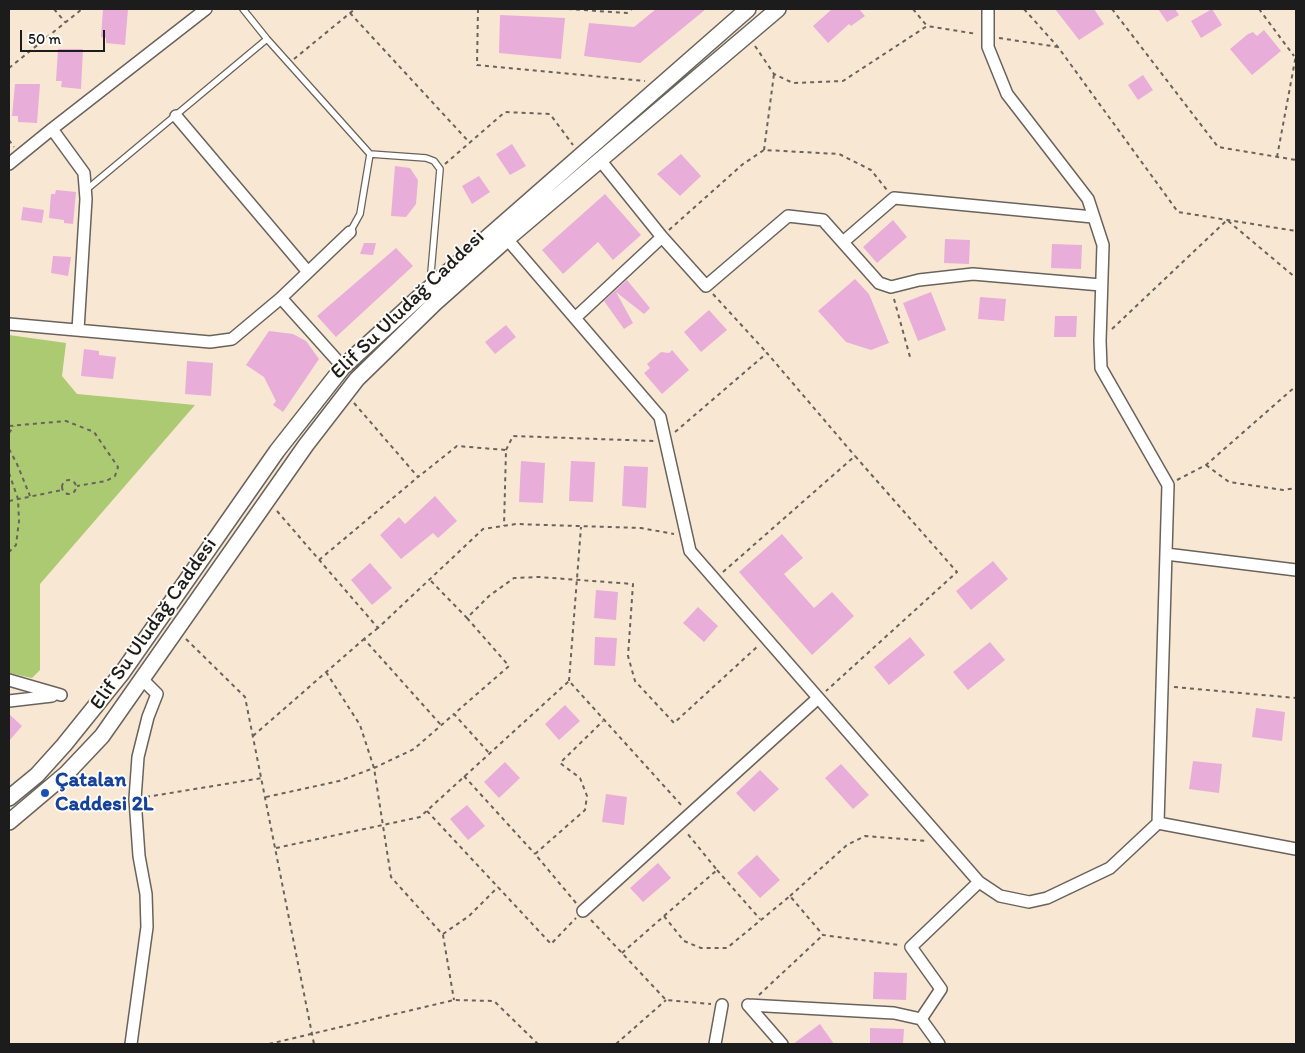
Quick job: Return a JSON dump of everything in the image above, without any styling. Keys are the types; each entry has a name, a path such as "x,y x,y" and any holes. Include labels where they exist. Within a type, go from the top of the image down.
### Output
{"main road":[{"name":"Elif Su Uludağ Caddesi","path":"9,822 67,773 102,736 267,501 357,378 435,303 507,239 778,9"},
{"name":"Elif Su Uludağ Caddesi","path":"9,798 36,775 64,745 122,672 272,459 343,367 745,10"}],"street":[{"path":"9,164 206,9"},
{"path":"507,239 660,417 690,551 978,882 1000,896 1029,902 1047,898 1110,868 1158,823 1168,485 1101,368 1101,285 1104,245 1088,200 1007,94 988,47 988,9"},
{"path":"176,116 308,272"},
{"path":"52,129 84,173 85,190 78,330"},
{"path":"600,160 662,237 706,286 788,216 823,220 879,283 891,287 919,280 973,274 1101,285"},
{"path":"843,242 894,198 1093,217"},
{"path":"9,324 210,342 232,339 281,298 350,232"},
{"path":"575,318 662,237"},
{"path":"281,298 343,367"},
{"path":"1166,554 1296,570"},
{"path":"9,680 61,696 30,697 9,701"},
{"path":"131,1044 147,927 146,894 139,856 135,799 138,757 148,717 157,694 143,680"},
{"path":"583,911 817,699"},
{"path":"1158,823 1296,849"},
{"path":"922,1018 941,989 912,947 978,882"},
{"path":"715,1044 722,1005"},
{"path":"748,1005 894,1013 922,1018 939,1044"},
{"path":"748,1005 782,1044"}],"lane":[{"path":"243,9 267,39 370,154 426,158 434,161 440,169 430,288"},
{"path":"85,190 267,39"},
{"path":"350,232 360,214 370,154"}],"path":[{"path":"54,9 65,22"},
{"path":"9,68 82,9"},
{"path":"289,63 355,9"},
{"path":"478,9 477,65 664,83"},
{"path":"568,9 627,14 632,9"},
{"path":"913,9 927,26 1058,47"},
{"path":"1024,9 1058,47 1178,212 1296,231"},
{"path":"1112,9 1218,147 1296,160"},
{"path":"1259,9 1295,55 1277,157"},
{"path":"350,13 470,143"},
{"path":"747,34 774,74 793,83 843,81 927,26"},
{"path":"764,150 774,74"},
{"path":"440,169 505,112 550,114 582,156"},
{"path":"662,237 743,164 764,150 839,154 871,170 894,198"},
{"path":"1227,220 1296,278"},
{"path":"1100,341 1227,220"},
{"path":"706,286 958,572 817,699"},
{"path":"891,287 910,357"},
{"path":"504,526 506,450 513,436 665,441 767,353"},
{"path":"1168,485 1206,465 1296,386"},
{"path":"345,394 418,477"},
{"path":"9,426 66,421 94,432 118,468 115,476 106,480 77,486"},
{"path":"9,432 14,426"},
{"path":"319,560 457,446 506,450"},
{"path":"9,449 18,464 30,496"},
{"path":"714,580 855,456"},
{"path":"1206,465 1229,482 1283,490 1296,488"},
{"path":"9,473 18,499 19,532 16,545 9,552"},
{"path":"62,490 63,482 68,480 73,480 77,486"},
{"path":"9,500 62,490 70,494 76,491 77,486"},
{"path":"267,501 378,628"},
{"path":"253,736 431,581 483,529 516,524 641,528 686,536"},
{"path":"276,848 420,817 568,681 582,526"},
{"path":"467,618 489,596 514,578 577,579 633,584 628,656 635,681 674,723 766,640"},
{"path":"266,797 339,781 374,768 414,749 509,666 467,618 431,581"},
{"path":"178,630 245,697 314,1044"},
{"path":"364,639 441,725"},
{"path":"326,672 360,725 374,768 390,877 443,934 454,1000"},
{"path":"568,681 689,814"},
{"path":"1162,686 1296,698"},
{"path":"454,714 489,753"},
{"path":"535,854 585,810 587,796 580,778 560,763 603,721"},
{"path":"464,776 535,854 583,911 666,1000 722,1005"},
{"path":"135,799 262,778"},
{"path":"427,811 551,944 583,911"},
{"path":"679,824 760,919"},
{"path":"664,916 684,940 700,948 727,948 790,896 846,845 865,836 944,842"},
{"path":"622,953 717,870"},
{"path":"443,934 469,916 498,887"},
{"path":"790,896 823,935 912,947"},
{"path":"748,1005 823,935"},
{"path":"269,1044 454,1000 494,1001 538,1044"},
{"path":"616,1044 666,1000"}],"green space":[{"path":"9,335 66,343 62,376 77,394 195,405 40,584 40,670 32,678 9,673"}],"building":[{"path":"103,9 128,9 125,45 106,43 106,38 101,37"},
{"path":"656,9 706,9 640,63 584,56 589,23 634,27"},
{"path":"832,9 859,9 865,16 851,26 849,24 828,43 813,26"},
{"path":"1055,9 1094,9 1104,24 1079,40"},
{"path":"1158,9 1175,9 1179,15 1167,22"},
{"path":"1212,9 1222,25 1201,38 1191,21"},
{"path":"500,15 565,18 561,59 499,53"},
{"path":"1264,30 1281,51 1252,75 1230,49 1248,34 1253,32 1257,36"},
{"path":"58,49 83,49 81,89 61,87 62,81 56,81"},
{"path":"1143,75 1153,90 1138,100 1128,85"},
{"path":"15,84 40,84 37,123 18,122 18,116 12,116"},
{"path":"512,144 526,166 510,175 496,154"},
{"path":"681,154 701,176 680,196 657,174"},
{"path":"395,166 410,168 418,180 416,204 406,217 391,216"},
{"path":"479,176 490,192 472,204 462,186"},
{"path":"56,190 76,192 73,224 64,223 64,220 49,218 51,194 55,194"},
{"path":"605,194 641,235 613,260 598,242 563,274 542,250"},
{"path":"23,207 44,210 42,223 21,220"},
{"path":"893,220 907,237 877,263 863,247"},
{"path":"945,239 970,240 969,264 944,263"},
{"path":"364,243 376,243 373,255 360,254"},
{"path":"1052,244 1082,245 1081,269 1051,268"},
{"path":"396,248 413,266 336,337 317,316"},
{"path":"53,256 71,257 68,276 51,273"},
{"path":"855,279 869,294 889,343 871,350 846,342 818,311"},
{"path":"627,280 650,308 644,314 616,292 633,323 624,329 604,301"},
{"path":"931,292 946,330 918,341 903,303"},
{"path":"980,297 1006,299 1004,321 978,319"},
{"path":"709,310 727,330 701,352 684,332"},
{"path":"1055,316 1077,316 1076,337 1054,337"},
{"path":"506,325 516,337 495,354 485,342"},
{"path":"269,331 293,334 306,341 319,359 283,412 273,405 276,401 264,377 246,365"},
{"path":"84,349 99,351 99,355 116,357 113,379 81,376"},
{"path":"672,350 689,370 662,394 644,373 650,368 647,364 661,352 669,353"},
{"path":"187,361 213,363 211,396 185,394"},
{"path":"521,461 545,463 543,503 519,502"},
{"path":"571,461 595,462 593,502 569,501"},
{"path":"624,466 648,467 646,508 622,506"},
{"path":"435,496 457,521 438,538 433,533 401,559 380,535 399,517 405,524"},
{"path":"782,534 803,558 784,574 814,608 832,592 854,616 812,655 739,572"},
{"path":"993,561 1008,579 971,610 956,591"},
{"path":"370,563 392,588 372,605 351,580"},
{"path":"596,590 618,592 616,620 594,618"},
{"path":"698,607 718,626 704,642 683,623"},
{"path":"595,637 617,638 615,666 594,665"},
{"path":"910,637 925,655 889,685 874,667"},
{"path":"990,642 1005,660 968,690 953,672"},
{"path":"565,705 580,721 559,740 545,724"},
{"path":"1256,708 1285,712 1282,741 1252,737"},
{"path":"9,714 22,726 9,741"},
{"path":"1193,761 1222,764 1219,793 1189,789"},
{"path":"505,762 520,778 499,798 484,782"},
{"path":"841,764 869,795 853,809 825,778"},
{"path":"760,770 779,789 754,812 736,793"},
{"path":"606,794 627,797 624,825 602,822"},
{"path":"467,805 485,826 468,840 450,819"},
{"path":"757,855 780,880 760,898 737,873"},
{"path":"658,863 671,878 643,902 630,888"},
{"path":"874,972 907,973 906,1000 873,999"},
{"path":"820,1024 834,1044 793,1044"},
{"path":"870,1028 904,1029 903,1044 870,1044"}],"place":[{"name":"Çatalan Caddesi 2L","path":"45,793"}]}
